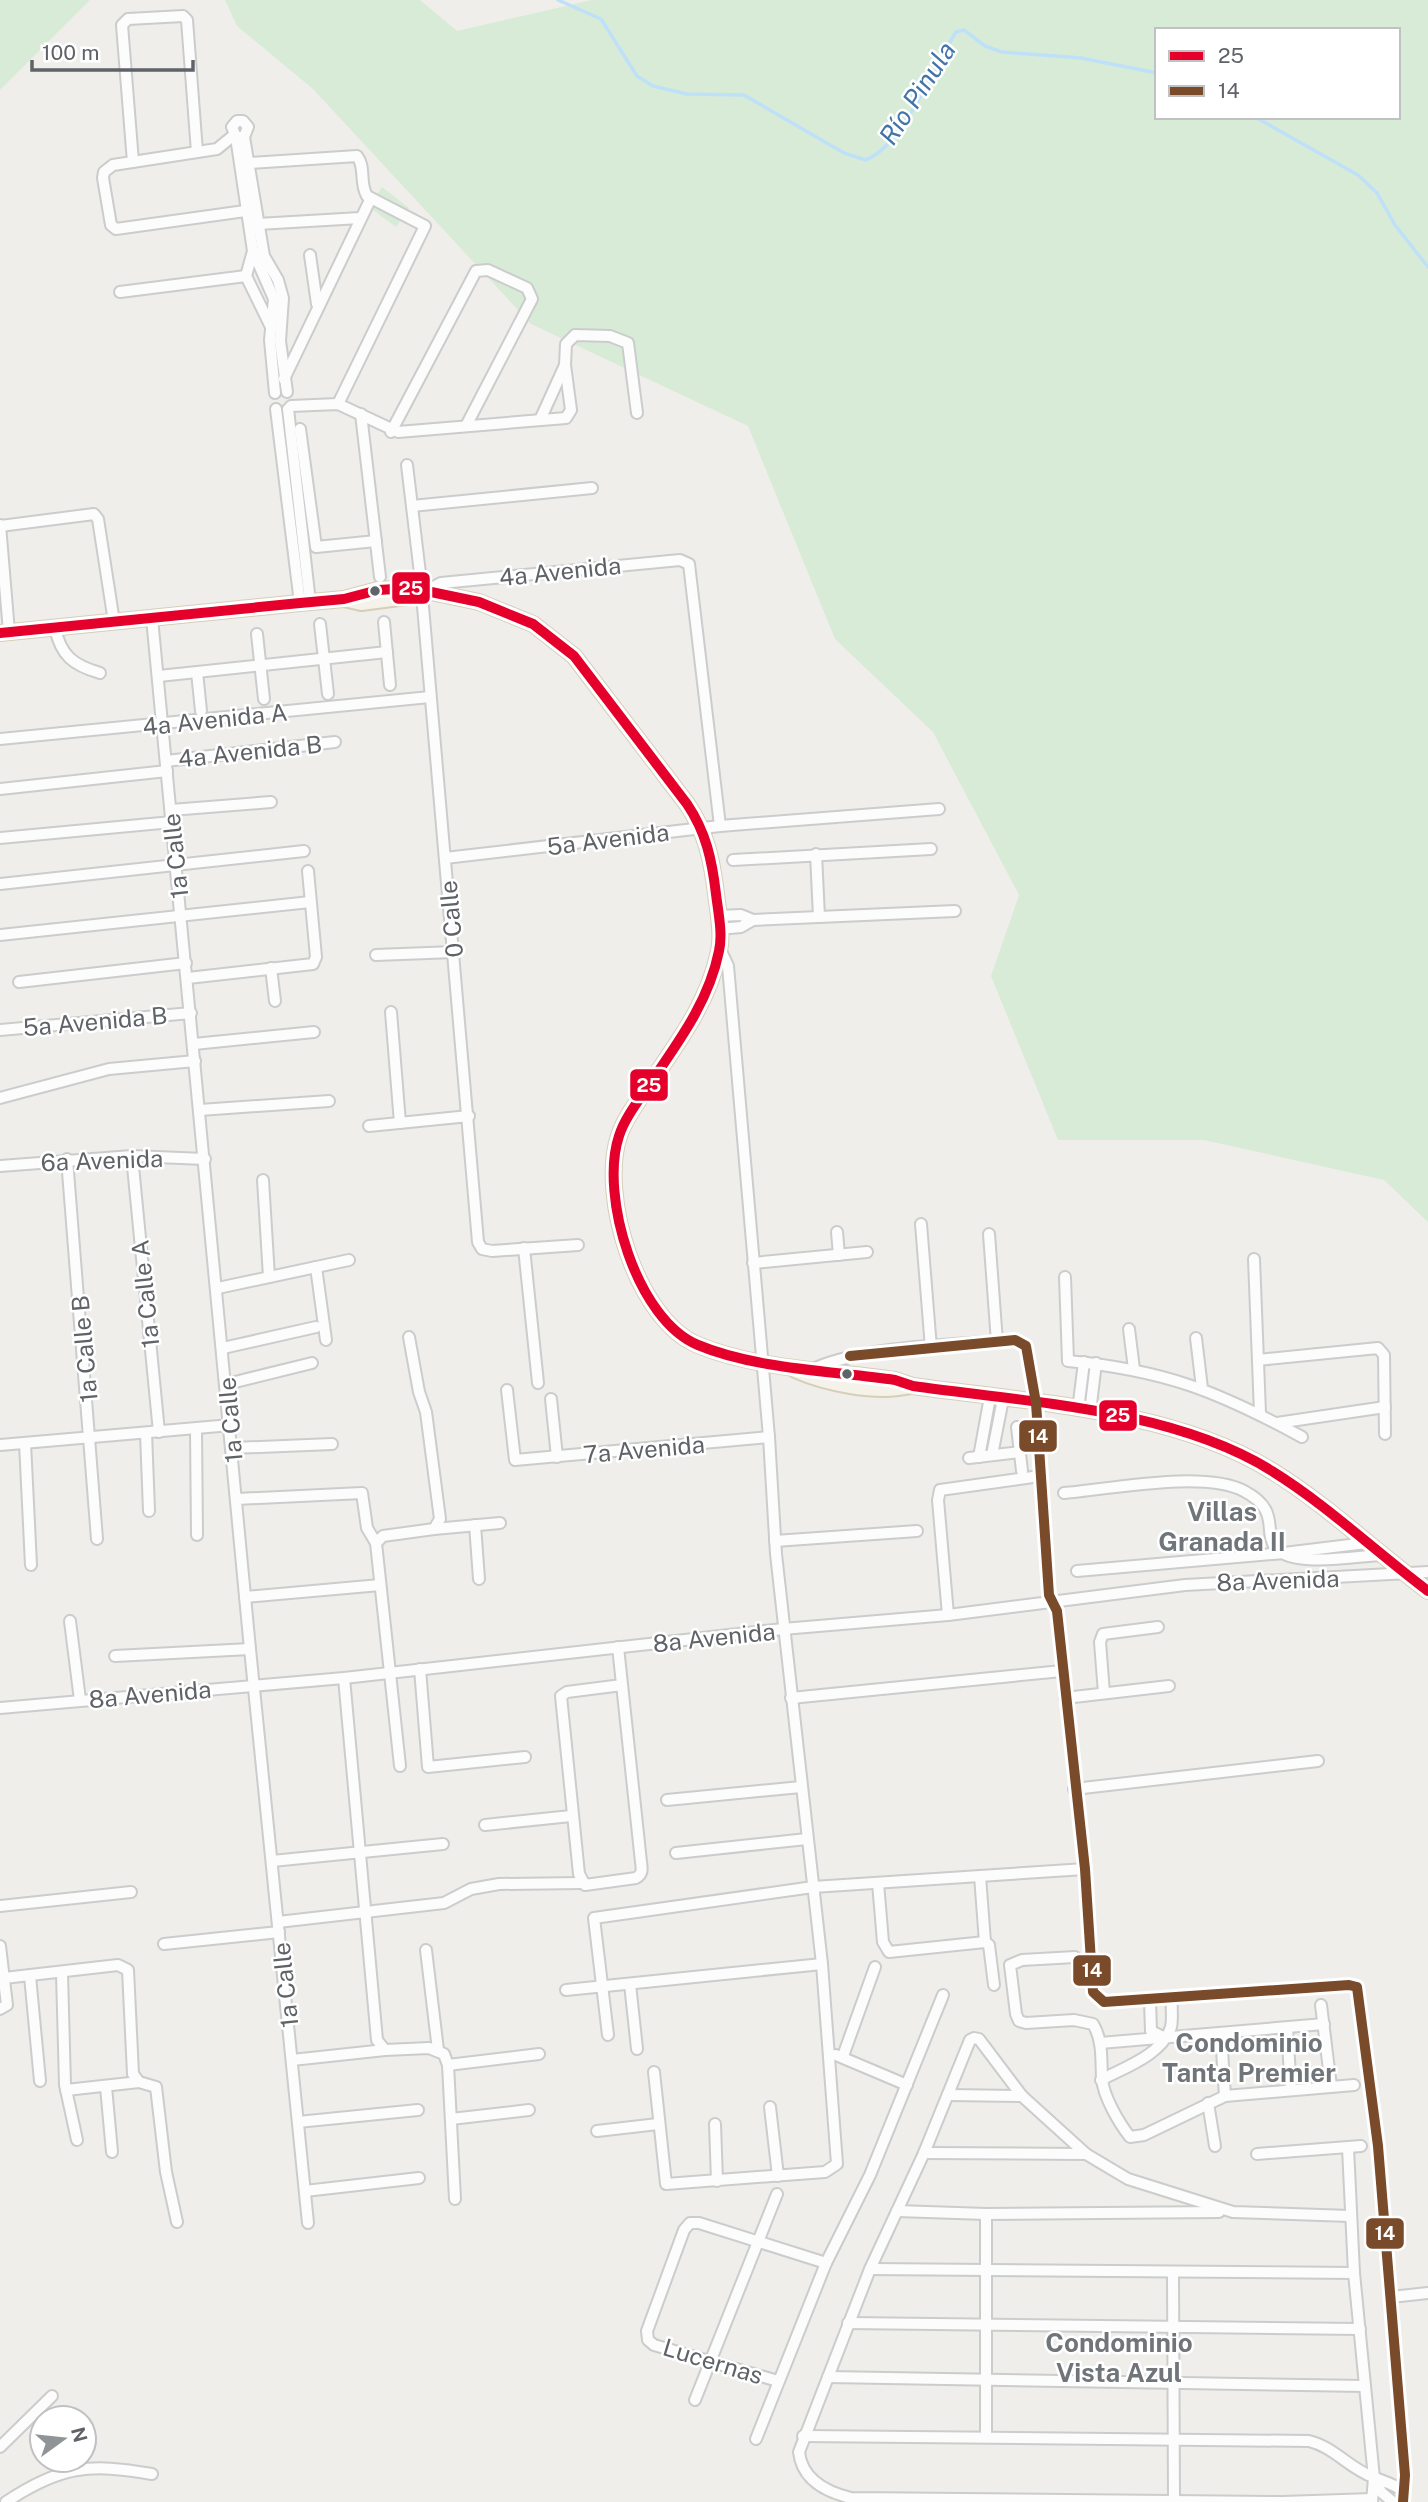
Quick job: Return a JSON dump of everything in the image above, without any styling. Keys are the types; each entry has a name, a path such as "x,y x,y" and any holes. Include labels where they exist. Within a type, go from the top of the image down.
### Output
{"main road":[{"name":"4a Avenida","path":"4,632 344,599 378,590 460,597 498,608 533,624 560,643 591,678 703,828"},
{"path":"703,828 713,872 720,949 709,985 692,1021 629,1115 618,1137 617,1210 626,1249 639,1281 671,1329 701,1347 762,1363 790,1368 815,1368 895,1380 913,1386 1084,1411 1166,1427 1230,1449 1273,1471 1428,1591"},
{"path":"790,1368 813,1378 881,1389 893,1390 913,1386"}],"street":[{"path":"133,162 122,24 128,19 183,16 187,20 197,152"},
{"path":"238,136 224,146 108,167 103,175 112,228 245,211"},
{"path":"238,136 249,163 264,256 278,280 283,298 280,341 305,603"},
{"path":"238,136 245,211 253,251 272,292 275,393 287,403 338,404 391,432 571,415 565,365 566,344 575,335 610,336 628,343 636,413"},
{"path":"249,163 357,156 361,162 364,191 370,198 421,222 426,230 338,404"},
{"path":"284,379 370,198"},
{"path":"258,223 360,218"},
{"path":"253,251 246,276 271,327"},
{"path":"310,255 317,306"},
{"path":"391,432 476,271 484,269 527,288 532,299 466,426"},
{"path":"120,292 246,276"},
{"path":"540,420 565,365"},
{"path":"361,414 380,577"},
{"path":"300,429 316,547 376,541"},
{"name":"0 Calle","path":"407,465 425,592 430,697 478,1242 485,1251 524,1248"},
{"path":"412,506 592,488"},
{"path":"4,632 0,526 94,514 98,519 114,622"},
{"name":"4a Avenida","path":"425,592 441,583 680,560 689,564 692,569 720,826"},
{"name":"1a Calle","path":"152,618 231,1425 253,1684 309,2222"},
{"path":"384,622 390,685"},
{"path":"320,624 328,694"},
{"path":"55,628 59,645 67,657 79,667 100,673"},
{"path":"257,634 264,699"},
{"path":"159,676 387,652"},
{"path":"197,672 201,711"},
{"name":"4a Avenida A","path":"0,739 430,697"},
{"name":"4a Avenida B","path":"0,789 335,742"},
{"path":"0,838 271,802"},
{"name":"5a Avenida","path":"445,858 720,826 939,809"},
{"path":"733,860 931,849"},
{"path":"0,884 304,851"},
{"path":"816,854 819,916"},
{"name":"5a Avenida B","path":"188,978 309,965 315,961 308,871"},
{"path":"0,934 310,902"},
{"path":"719,922 741,915 753,920 955,911"},
{"path":"654,2072 666,2184 825,2172 837,2164 822,1965 783,1629 728,967 720,949"},
{"path":"376,955 454,952"},
{"path":"19,982 186,963"},
{"path":"271,968 275,1001"},
{"path":"391,1012 400,1123"},
{"name":"5a Avenida B","path":"0,1030 191,1013"},
{"path":"194,1044 314,1032"},
{"path":"0,1098 109,1069 195,1061"},
{"path":"200,1110 329,1101"},
{"path":"369,1126 469,1116"},
{"name":"6a Avenida","path":"0,1166 132,1156 205,1159"},
{"name":"1a Calle A","path":"132,1156 159,1432"},
{"name":"1a Calle B","path":"67,1159 97,1538"},
{"path":"263,1180 269,1277"},
{"path":"921,1224 931,1348"},
{"path":"837,1232 839,1255"},
{"path":"989,1234 997,1342"},
{"path":"538,1383 524,1248 578,1245"},
{"path":"753,1263 867,1252"},
{"path":"1254,1259 1260,1413"},
{"path":"218,1288 349,1260"},
{"path":"316,1267 326,1340"},
{"path":"1065,1277 1068,1360 1133,1369 1202,1388 1260,1413 1302,1437"},
{"path":"223,1348 316,1327"},
{"path":"1129,1329 1133,1369"},
{"path":"409,1336 419,1392 426,1412 436,1481 440,1519 434,1530"},
{"path":"1196,1338 1202,1388"},
{"path":"815,1368 841,1357 997,1342 1020,1341 1027,1346 1036,1404 1049,1595 1057,1611 1074,1789 1085,1869 1093,1992 1104,2001 1150,2001 1349,1985 1357,1987 1371,2082 1391,2297 1404,2496"},
{"path":"1258,1360 1378,1348 1384,1354 1385,1434"},
{"path":"1084,1362 1084,1411"},
{"path":"227,1384 312,1363"},
{"path":"1084,1411 1096,1363"},
{"name":"7a Avenida","path":"508,1390 512,1454 519,1460 769,1437"},
{"path":"992,1455 997,1398"},
{"path":"997,1398 974,1457 1020,1452"},
{"path":"551,1399 557,1457"},
{"path":"1278,1423 1385,1407"},
{"path":"0,1445 231,1425"},
{"path":"1017,1427 1022,1471"},
{"path":"196,1429 197,1535"},
{"path":"146,1433 149,1511"},
{"path":"25,1443 31,1566"},
{"path":"233,1448 331,1444"},
{"path":"948,1615 938,1500 940,1490 1040,1476"},
{"path":"1065,1493 1199,1480 1230,1485 1259,1501 1267,1510 1274,1546 1284,1553 1303,1559 1381,1555"},
{"path":"237,1499 362,1493 367,1528 376,1543 400,1766"},
{"path":"376,1543 383,1536 500,1523"},
{"path":"475,1525 479,1579"},
{"path":"775,1541 918,1531"},
{"path":"1077,1571 1366,1543"},
{"name":"8a Avenida","path":"0,1708 344,1678 783,1629 948,1615 1185,1585 1428,1572"},
{"path":"245,1597 380,1585"},
{"path":"70,1621 80,1700"},
{"path":"1104,1693 1100,1643 1103,1634 1158,1627"},
{"path":"164,1944 364,1912 444,1903 471,1889 499,1884 590,1885 636,1878 641,1872 618,1647"},
{"path":"115,1657 250,1649"},
{"path":"420,1669 428,1767 525,1757"},
{"path":"791,1698 1062,1671"},
{"path":"344,1678 375,2029 380,2047 385,2050"},
{"path":"582,1883 571,1815 561,1696 567,1692 622,1685"},
{"path":"1065,1698 1170,1686"},
{"path":"1074,1789 1318,1761"},
{"path":"667,1800 801,1787"},
{"path":"485,1825 571,1815"},
{"path":"676,1853 807,1839"},
{"path":"272,1861 443,1844"},
{"path":"608,2035 594,1918 813,1887 1085,1869"},
{"path":"980,1876 985,1942 989,1945 993,1985"},
{"path":"878,1882 883,1942 889,1952 985,1942"},
{"path":"0,1906 131,1892"},
{"path":"0,1946 7,2005 1,2009"},
{"path":"426,1951 438,2050 448,2065 455,2199"},
{"path":"1075,1957 1022,1960 1010,1965 1016,2014 1019,2021 1026,2023 1084,2021 1093,2024 1100,2043 1101,2080 1120,2124 1130,2137 1144,2135 1225,2096 1354,2085"},
{"path":"566,1990 822,1965"},
{"path":"4,1978 122,1966 128,1970 131,1982 131,2062 133,2074 139,2082"},
{"path":"843,2056 875,1967"},
{"path":"62,1973 62,2048 66,2090 78,2140"},
{"path":"30,1976 40,2081"},
{"path":"630,1984 637,2049"},
{"path":"756,2439 826,2263 870,2175 943,1995"},
{"path":"1101,2080 1154,2051 1172,2025 1172,1999"},
{"path":"1150,2001 1151,2031 1165,2038"},
{"path":"1321,2005 1331,2086"},
{"path":"1100,2043 1221,2035 1324,2024"},
{"path":"1287,2028 1291,2090"},
{"path":"1221,2035 1225,2096"},
{"path":"1233,2212 1128,2179 1086,2154 1022,2096 979,2039 970,2040 924,2153 870,2269 803,2436 799,2452 805,2474 835,2494 851,2498 1297,2502 1372,2500 1374,2478 1354,2273 1348,2148"},
{"path":"292,2060 385,2050 438,2050"},
{"path":"830,2053 843,2056 907,2085"},
{"path":"448,2065 539,2054"},
{"path":"66,2090 139,2082 156,2087 166,2172 177,2222"},
{"path":"106,2087 112,2152"},
{"path":"949,2095 1022,2096"},
{"path":"1208,2103 1214,2146"},
{"path":"770,2107 778,2176"},
{"path":"298,2122 418,2110"},
{"path":"451,2119 529,2110"},
{"path":"597,2131 658,2124"},
{"path":"715,2124 717,2181"},
{"path":"1257,2154 1361,2146"},
{"path":"924,2153 1086,2154"},
{"path":"305,2191 419,2178"},
{"path":"695,2400 777,2194"},
{"path":"897,2211 986,2214 1233,2212 1350,2216"},
{"path":"986,2214 986,2435"},
{"name":"Lucernas","path":"757,2240 699,2223 690,2223 684,2230 652,2319 648,2340 778,2381"},
{"path":"757,2240 826,2263"},
{"path":"870,2269 1354,2273"},
{"path":"1173,2272 1174,2500"},
{"path":"1391,2297 1428,2293"},
{"path":"848,2323 1360,2329"},
{"path":"828,2377 1365,2386"},
{"path":"0,2447 52,2396"},
{"path":"803,2436 986,2435 1309,2441 1320,2444 1374,2478 1386,2479 1404,2496"},
{"path":"6,2502 44,2479 72,2470 110,2467 152,2474"},
{"path":"1374,2478 1381,2492 1393,2502"}],"green space":[{"path":"0,0 90,0 0,90"},
{"path":"225,0 420,0 457,31 592,0 1428,0 1428,1222 1384,1180 1204,1140 1058,1140 991,976 1019,895 933,732 835,639 748,426 531,324 313,89 237,26"},
{"path":"382,187 409,208 396,227 369,207"}],"waterway":[{"name":"Río Pinula","path":"558,0 601,19 637,76 653,86 687,94 744,95 844,153 866,160 880,151 905,121 956,32 964,30 985,46 1002,52 1081,58 1155,73"},
{"name":"Río Pinula","path":"1259,119 1358,175 1377,193 1395,225 1428,267"}],"transit line":[{"name":"25","path":"0,633 344,599 378,590 412,588 479,602 533,624 574,656 687,804 703,836 712,870 720,937 719,951 708,987 692,1020 625,1122 614,1161 614,1190 628,1254 641,1284 657,1310 676,1331 698,1345 744,1359 895,1380 913,1386 1098,1411 1190,1434 1233,1450 1292,1484 1428,1591"},
{"name":"14","path":"850,1356 1015,1340 1026,1346 1036,1403 1049,1595 1057,1611 1085,1869 1093,1992 1104,2002 1349,1985 1357,1987 1378,2146 1405,2475 1403,2502"}],"district":[{"name":"Villas Granada II","path":"1222,1526"},
{"name":"Condominio Tanta Premier","path":"1249,2057"},
{"name":"Condominio Vista Azul","path":"1119,2357"}]}
